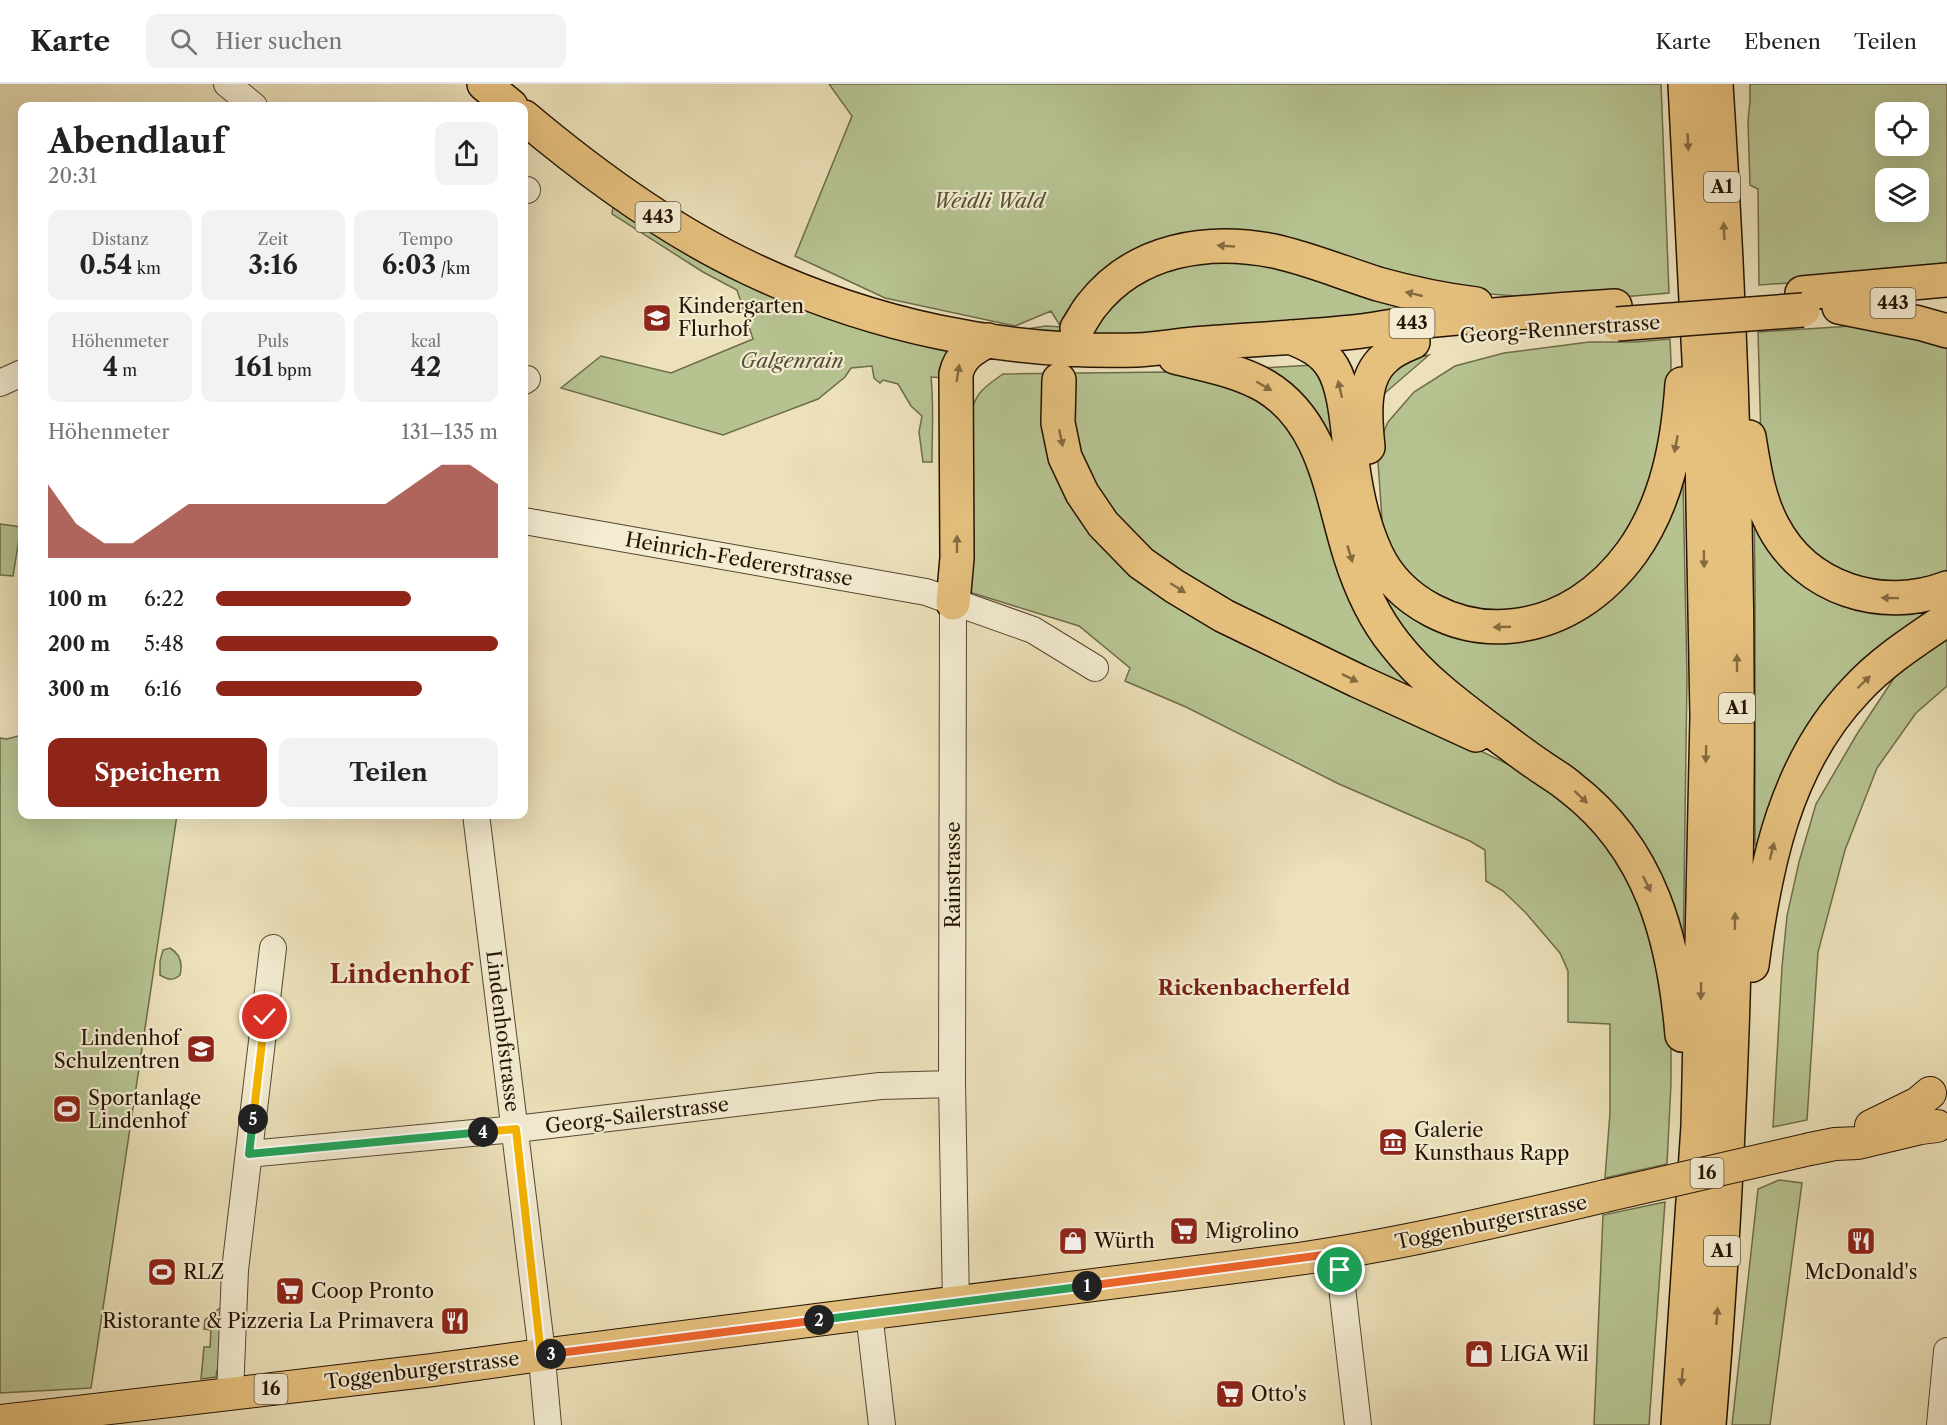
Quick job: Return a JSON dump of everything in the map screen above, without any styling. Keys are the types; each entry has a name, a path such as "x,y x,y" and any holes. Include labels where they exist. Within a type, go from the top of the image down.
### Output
{"highway":[{"path":"484,84 506,102"},
{"name":"A1","path":"1678,1425 1698,1126 1707,716 1701,399 1685,84"},
{"name":"A1","path":"1709,1425 1722,1256 1734,970 1737,688 1734,478 1716,84"},
{"name":"Georg-Rennerstrasse","path":"528,120 608,183 676,228 750,268 807,293 857,310 907,324 988,340 1061,348 1138,350 1199,343 1364,331 1422,322 1534,312 1616,315"},
{"path":"1290,337 1322,354 1332,367 1339,383 1360,508 1376,555 1389,574 1432,611 1468,624 1505,627 1532,623 1569,609 1602,587 1625,562 1658,504 1674,454 1679,425 1683,377 1681,281 1694,243"},
{"path":"1077,328 1098,299 1131,270 1161,256 1191,248 1214,246 1273,251 1430,297 1534,312"},
{"name":"Georg-Rennerstrasse","path":"1138,350 1175,357 1223,356 1249,359 1359,352 1413,342 1616,315 1803,301 1947,280"},
{"path":"1727,289 1755,471 1764,506 1785,544 1797,559 1820,577 1865,596 1906,598 1947,588"},
{"name":"Georg-Rennerstrasse","path":"1803,301 1839,307 1947,301"},
{"path":"1839,307 1890,316 1947,332"},
{"path":"953,603 957,558 956,374 964,356 988,340"},
{"path":"1368,530 1372,506 1366,434 1367,397 1371,378 1383,359 1396,349 1413,342"},
{"path":"1175,357 1240,374 1265,386 1287,402 1297,413 1322,457 1354,567 1365,596 1384,629 1405,657 1454,702 1571,787 1610,826 1628,848 1661,916 1676,975 1682,1035 1690,1256"},
{"path":"1059,380 1058,423 1065,457 1082,493 1103,524 1141,563 1174,586 1224,615 1540,766"},
{"path":"1728,1127 1766,878 1779,826 1794,785 1822,733 1856,689 1899,652 1947,619"}],"main road":[{"name":"Toggenburgerstrasse","path":"1822,1147 1902,1112 1918,1103 1939,1084"},
{"name":"16","path":"1939,1084 1929,1111 1942,1130"},
{"name":"Toggenburgerstrasse","path":"0,1421 433,1371 541,1355 956,1304 1338,1253 1430,1236 1822,1147 1858,1143 1921,1128 1942,1130"}],"street":[{"path":"227,84 249,102"},
{"path":"0,383 18,376"},
{"name":"Heinrich-Federerstrasse","path":"528,522 926,592 953,603"},
{"path":"953,603 1034,630 1095,668"},
{"name":"Rainstrasse","path":"953,603 952,1084 956,1304"},
{"name":"Lindenhofstrasse","path":"478,819 516,1129 548,1425"},
{"path":"230,1394 235,1270 273,948"},
{"name":"Georg-Sailerstrasse","path":"249,1154 516,1129 880,1086 952,1084"},
{"path":"1338,1253 1358,1425"},
{"path":"869,1313 882,1425"},
{"path":"1940,1425 1947,1351"}],"green space":[{"name":"Weidli Wald","path":"829,84 1661,84 1669,293 1610,298 1530,297 1464,292 1430,285 1277,240 1211,234 1165,241 1143,249 1107,273 1082,297 1062,327 1083,329 1094,312 1113,291 1137,274 1165,261 1193,254 1222,252 1281,261 1391,294 1465,310 1420,314 1358,326 1196,336 1075,336 1020,330 1046,326 1061,327 1051,311 1015,326 885,298 795,256 852,116"},
{"path":"1750,84 1947,84 1947,272 1759,285 1758,189 1750,185 1748,121"},
{"name":"Galgenrain","path":"614,200 954,348 948,378 931,377 932,462 923,462 919,432 922,416 911,406 898,384 883,380 880,383 874,378 872,366 851,368 845,377 818,399 723,435 561,388 601,356 671,373 753,339 737,290 703,272 612,214"},
{"path":"1852,326 1947,342 1947,578 1895,588 1830,571 1786,528 1761,440 1758,332"},
{"path":"1670,339 1670,405 1648,501 1616,555 1547,609 1470,615 1412,584 1383,534 1377,447 1388,422 1414,392 1455,366 1504,353 1589,342"},
{"path":"1429,355 1378,399 1386,380 1401,363"},
{"path":"1322,365 1397,600 1565,621 1673,481 1683,481 1687,677 1683,961 1656,881 1416,657 1260,368"},
{"path":"1170,372 1240,385 1290,420 1437,700 1362,675 1087,523 1456,739 1548,786 1610,847 1654,927 1671,1029 1667,1164 1605,1178 1610,1113 1610,1024 1568,1022 1568,971 1560,953 1525,912 1503,891 1486,881 1485,850 1470,841 1339,784 1186,707 1125,681 1130,668 1079,626 966,591 967,423 976,399 983,389 1003,374"},
{"path":"1754,512 1811,581 1947,595 1896,643 1763,847 1755,845"},
{"path":"0,524 18,527 18,545 13,576 0,575"},
{"path":"1947,637 1947,686 1916,713 1877,768 1845,850 1818,952 1807,1120 1773,1127 1787,916 1799,862 1816,804 1857,734 1902,666"},
{"name":"Sportanlage Lindenhof","path":"18,736 18,819 176,819 91,1388 0,1393 0,738"},
{"path":"170,948 180,959 181,967 180,975 170,979 160,975 160,961 163,950"},
{"path":"1779,1180 1802,1183 1770,1425 1732,1425 1758,1189"},
{"path":"1665,1202 1649,1425 1594,1425 1603,1215"},
{"path":"220,1308 229,1309 225,1369 217,1370 216,1377 201,1379 204,1347 210,1347 211,1330 204,1329 205,1320"}],"place":[{"name":"Kindergarten Flurhof","path":"657,318"},
{"name":"Lindenhof Schulzentren","path":"201,1049"},
{"name":"Sportanlage Lindenhof","path":"67,1109"},
{"name":"Galerie Kunsthaus Rapp","path":"1393,1142"},
{"name":"Migrolino","path":"1184,1231"},
{"name":"Würth","path":"1073,1241"},
{"name":"McDonald's","path":"1861,1241"},
{"name":"RLZ","path":"162,1272"},
{"name":"Coop Pronto","path":"290,1291"},
{"name":"Ristorante & Pizzeria La Primavera","path":"455,1321"},
{"name":"LIGA Wil","path":"1479,1354"},
{"name":"Otto's","path":"1230,1394"}],"district":[{"name":"Lindenhof","path":"400,974"},
{"name":"Rickenbacherfeld","path":"1254,987"}],"route":[{"path":"265,1017 249,1154 516,1129 541,1355 956,1304 1338,1253 1340,1270"}]}
